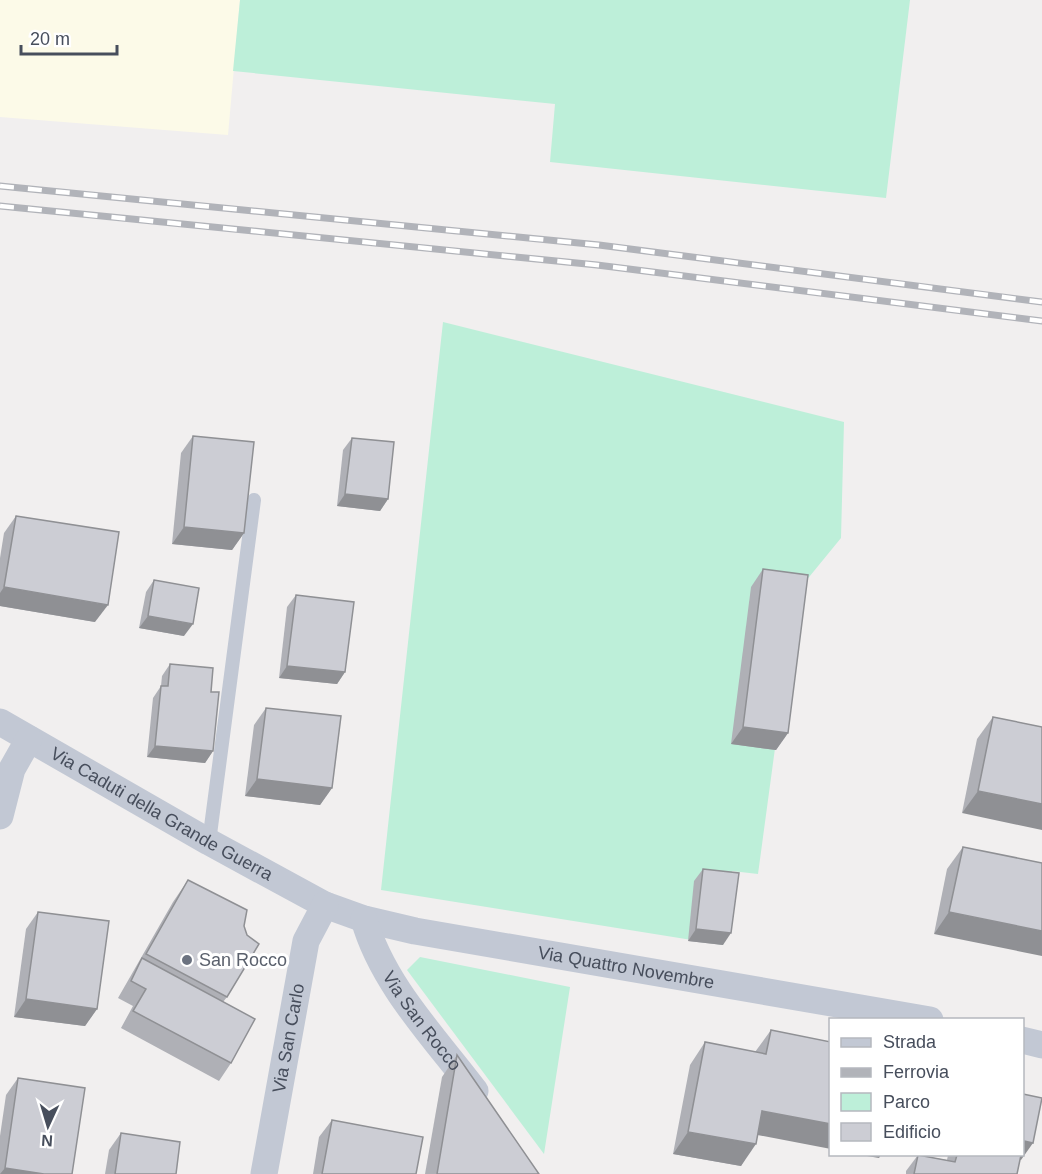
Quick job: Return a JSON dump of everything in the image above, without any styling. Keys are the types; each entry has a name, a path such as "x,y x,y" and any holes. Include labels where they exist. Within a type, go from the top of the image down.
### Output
{"street":[{"name":"Via Caduti della Grande Guerra","path":"0,722 208,842 325,906"},
{"path":"0,816 12,769 29,739"},
{"name":"Via Quattro Novembre","path":"325,906 364,920 415,931 918,1018"},
{"name":"Via San Carlo","path":"264,1174 306,941 325,906"},
{"name":"Via San Rocco","path":"364,920 379,958 404,997 488,1109"},
{"path":"1024,1040 1042,1045"}],"lane":[{"path":"208,842 254,500"}],"shaded area":[{"path":"0,0 240,0 228,135 0,117"}],"green space":[{"path":"240,0 910,0 886,198 550,162 555,104 233,71"},
{"path":"443,322 844,422 841,538 796,593 758,874 732,871 723,945 381,890"},
{"path":"420,957 570,987 544,1154 407,970"}],"building":[{"path":"193,436 254,442 244,533 184,527"},
{"path":"352,438 394,442 388,499 345,494"},
{"path":"16,516 119,532 108,605 4,587"},
{"path":"763,569 808,575 788,733 743,727"},
{"path":"154,580 199,588 193,624 148,616"},
{"path":"296,595 354,602 345,672 287,666"},
{"path":"170,664 213,668 211,692 219,692 213,751 155,746 161,686 168,686"},
{"path":"266,708 341,716 332,788 257,779"},
{"path":"993,717 1042,727 1042,804 978,791"},
{"path":"963,847 1042,863 1042,931 949,912"},
{"path":"703,869 739,873 731,933 696,929"},
{"name":"San Rocco","path":"188,880 247,910 244,926 247,935 259,944 227,997 146,954"},
{"path":"38,912 109,921 97,1009 26,999"},
{"path":"142,958 255,1019 231,1063 133,1011 146,989 131,981"},
{"path":"771,1030 829,1042 829,1124 762,1111 756,1144 688,1132 705,1042 766,1054"},
{"path":"457,1055 539,1174 437,1174"},
{"path":"18,1078 85,1088 72,1174 44,1174 5,1168"},
{"path":"1024,1094 1042,1098 1033,1143 1024,1141"},
{"path":"332,1120 423,1137 416,1174 322,1174"},
{"path":"121,1133 180,1142 176,1174 115,1174"},
{"path":"918,1156 955,1162 957,1156 1021,1156 1017,1174 914,1174"}],"railway":[{"path":"0,186 599,245 1042,302"},
{"path":"0,206 597,265 1042,321"}],"place":[{"name":"San Rocco","path":"187,960"}]}
